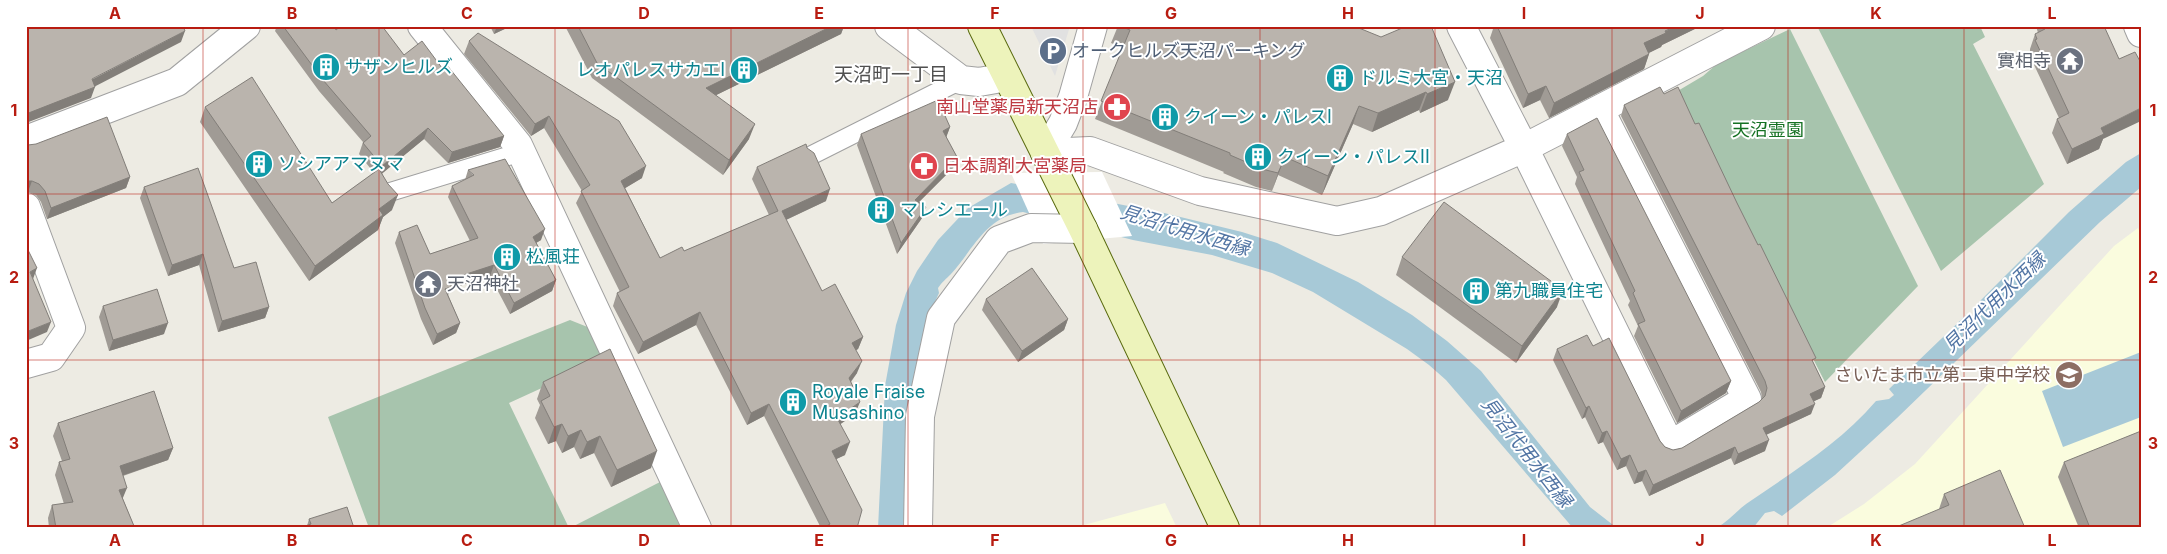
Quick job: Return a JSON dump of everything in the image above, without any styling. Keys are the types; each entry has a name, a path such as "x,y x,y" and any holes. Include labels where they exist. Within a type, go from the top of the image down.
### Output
{"street":[{"path":"26,140 177,82 246,26"},
{"path":"422,26 518,145 697,528"},
{"path":"890,26 961,80 979,82 1007,77"},
{"path":"982,26 1084,233 1225,528"},
{"path":"1049,161 1073,97 1093,26"},
{"path":"1461,26 1524,148 1670,445 1747,399 1600,110"},
{"path":"1049,161 1090,151 1200,191 1337,221 1381,210 1524,148 1761,26"},
{"path":"2138,26 2141,32"},
{"path":"26,207 70,328 51,356 26,364"},
{"path":"918,528 920,416 941,318 999,240 1031,228 1084,233"}],"lane":[{"path":"812,155 961,80"},
{"path":"390,192 521,152"}],"shaded area":[{"name":"オークヒルズ天沼パーキング","path":"1031,26 1070,26 1055,76"},
{"name":"さいたま市立第二東中学校","path":"2138,228 2141,235 2141,528 1826,528 1864,504 1915,464 2114,246"},
{"path":"1165,503 1177,528 1073,528"}],"green space":[{"path":"1817,26 1980,26 1985,37 1973,44 2044,184 1941,271"},
{"name":"天沼霊園","path":"1790,29 1918,286 1825,382 1676,92 1703,76 1717,64"},
{"path":"570,320 590,328 603,360 509,403 569,528 369,528 328,417"},
{"path":"660,482 671,487 690,528 570,528"}],"water":[{"name":"見沼代用水西縁","path":"2141,153 2141,187 2100,222 1897,418 1835,475 1782,516 1774,511 1765,513 1753,528 1716,528 1832,443 1876,401 1889,399 1894,395 1889,389 1966,315 1972,316 1979,311 1977,304 2069,212 2126,162"},
{"name":"見沼代用水西縁","path":"1011,183 1164,213 1242,232 1277,243 1358,282 1412,315 1447,341 1481,371 1590,507 1617,528 1573,528 1446,380 1407,349 1313,292 1272,273 1212,255 1133,240 1023,212 1010,215 989,227 938,288 939,293 925,324 917,365 906,528 878,528 885,386 896,325 906,293 917,271 938,240 968,208"},
{"path":"2141,352 2141,417 2063,447 2042,391"}],"pier":[{"path":"1102,172 1132,236 1043,244 1011,173"}],"building":[{"path":"26,26 183,26 185,31 92,79 95,87 26,114"},
{"path":"283,26 334,26 336,30 341,26 382,26 404,55 422,41 442,68 446,64 504,136 452,152 428,128 382,166 363,143 371,136 323,80"},
{"path":"578,26 832,26 706,88 755,124 729,160 597,63"},
{"path":"1120,26 1354,26 1381,37 1407,26 1431,26 1455,82 1427,94 1426,92 1378,113 1359,106 1328,176 1285,157 1278,173 1262,169 1230,155 1230,153 1101,101 1130,30"},
{"path":"1497,26 1676,26 1644,43 1649,54 1554,103 1546,86 1528,94"},
{"path":"2045,26 2104,26 2119,59 2135,52 2141,63 2141,108 2101,128 2104,134 2072,149 2057,119 2069,113 2035,40 2037,39 2035,34 2045,29"},
{"path":"478,33 619,121 646,166 621,181 660,258 682,247 684,251 778,211 757,167 806,144 807,148 814,153 830,189 782,211 822,291 835,284 863,337 852,343 862,361 849,378 860,402 837,418 850,442 832,451 862,510 857,528 823,528 830,524 769,404 751,413 700,312 643,342 617,293 629,287 581,191 590,185 549,116 535,124 469,41"},
{"path":"252,77 332,203 379,169 388,184 398,195 379,209 383,215 315,266 205,107"},
{"path":"1660,87 1664,94 1678,87 1695,124 1699,123 1737,203 1758,245 1760,244 1816,358 1812,360 1825,387 1810,394 1815,404 1763,428 1769,440 1738,454 1735,447 1653,485 1646,470 1638,473 1630,455 1621,459 1607,431 1602,433 1589,406 1586,408 1557,349 1587,335 1593,346 1609,338 1660,441 1665,447 1673,450 1682,448 1759,402 1765,396 1767,388 1624,105"},
{"path":"938,100 950,127 943,131 957,157 915,200 926,207 901,243 861,134"},
{"path":"107,117 130,177 51,208 45,191 39,184 26,181 26,144 36,144"},
{"path":"1597,118 1731,381 1681,411 1638,324 1645,321 1633,293 1635,291 1579,172 1584,170 1567,134"},
{"path":"505,159 545,229 533,237 556,280 514,303 494,265 448,280 451,287 445,289 460,323 437,334 425,308 399,232 417,225 430,254 478,238 452,186 474,175 468,170"},
{"path":"198,168 234,268 256,262 269,307 222,321 203,254 172,265 144,187"},
{"name":"第九職員住宅","path":"1444,202 1563,290 1522,346 1402,257"},
{"path":"26,246 37,268 30,272 51,322 26,332"},
{"path":"1032,268 1068,319 1022,351 986,299"},
{"path":"157,289 168,323 113,340 103,306"},
{"path":"610,349 657,451 617,470 600,436 587,442 581,430 568,436 562,424 554,427 541,401 550,396 543,382"},
{"path":"154,391 173,448 120,466 127,488 119,490 134,526 127,528 56,528 52,505 73,502 59,462 70,459 58,423"},
{"path":"2141,431 2141,528 2090,528 2064,462"},
{"path":"2000,470 2025,528 1894,528 1949,505 1944,494"},
{"path":"347,507 354,528 300,528 311,524 309,519"}],"place":[{"name":"オークヒルズ天沼パーキング","path":"1053,51"},
{"name":"實相寺","path":"2070,61"},
{"name":"サザンヒルズ","path":"326,67"},
{"name":"レオパレスサカエⅠ","path":"744,70"},
{"name":"ドルミ大宮・天沼","path":"1340,78"},
{"name":"南山堂薬局新天沼店","path":"1117,107"},
{"name":"クイーン・パレスI","path":"1165,117"},
{"name":"クイーン・パレスII","path":"1258,157"},
{"name":"ソシアアマヌマ","path":"259,164"},
{"name":"日本調剤大宮薬局","path":"924,166"},
{"name":"マレシエール","path":"881,210"},
{"name":"松風荘","path":"507,257"},
{"name":"天沼神社","path":"428,284"},
{"name":"第九職員住宅","path":"1476,291"},
{"name":"さいたま市立第二東中学校","path":"2069,375"},
{"name":"Royale Fraise Musashino","path":"793,402"}],"district":[{"name":"天沼町一丁目","path":"891,74"}]}
